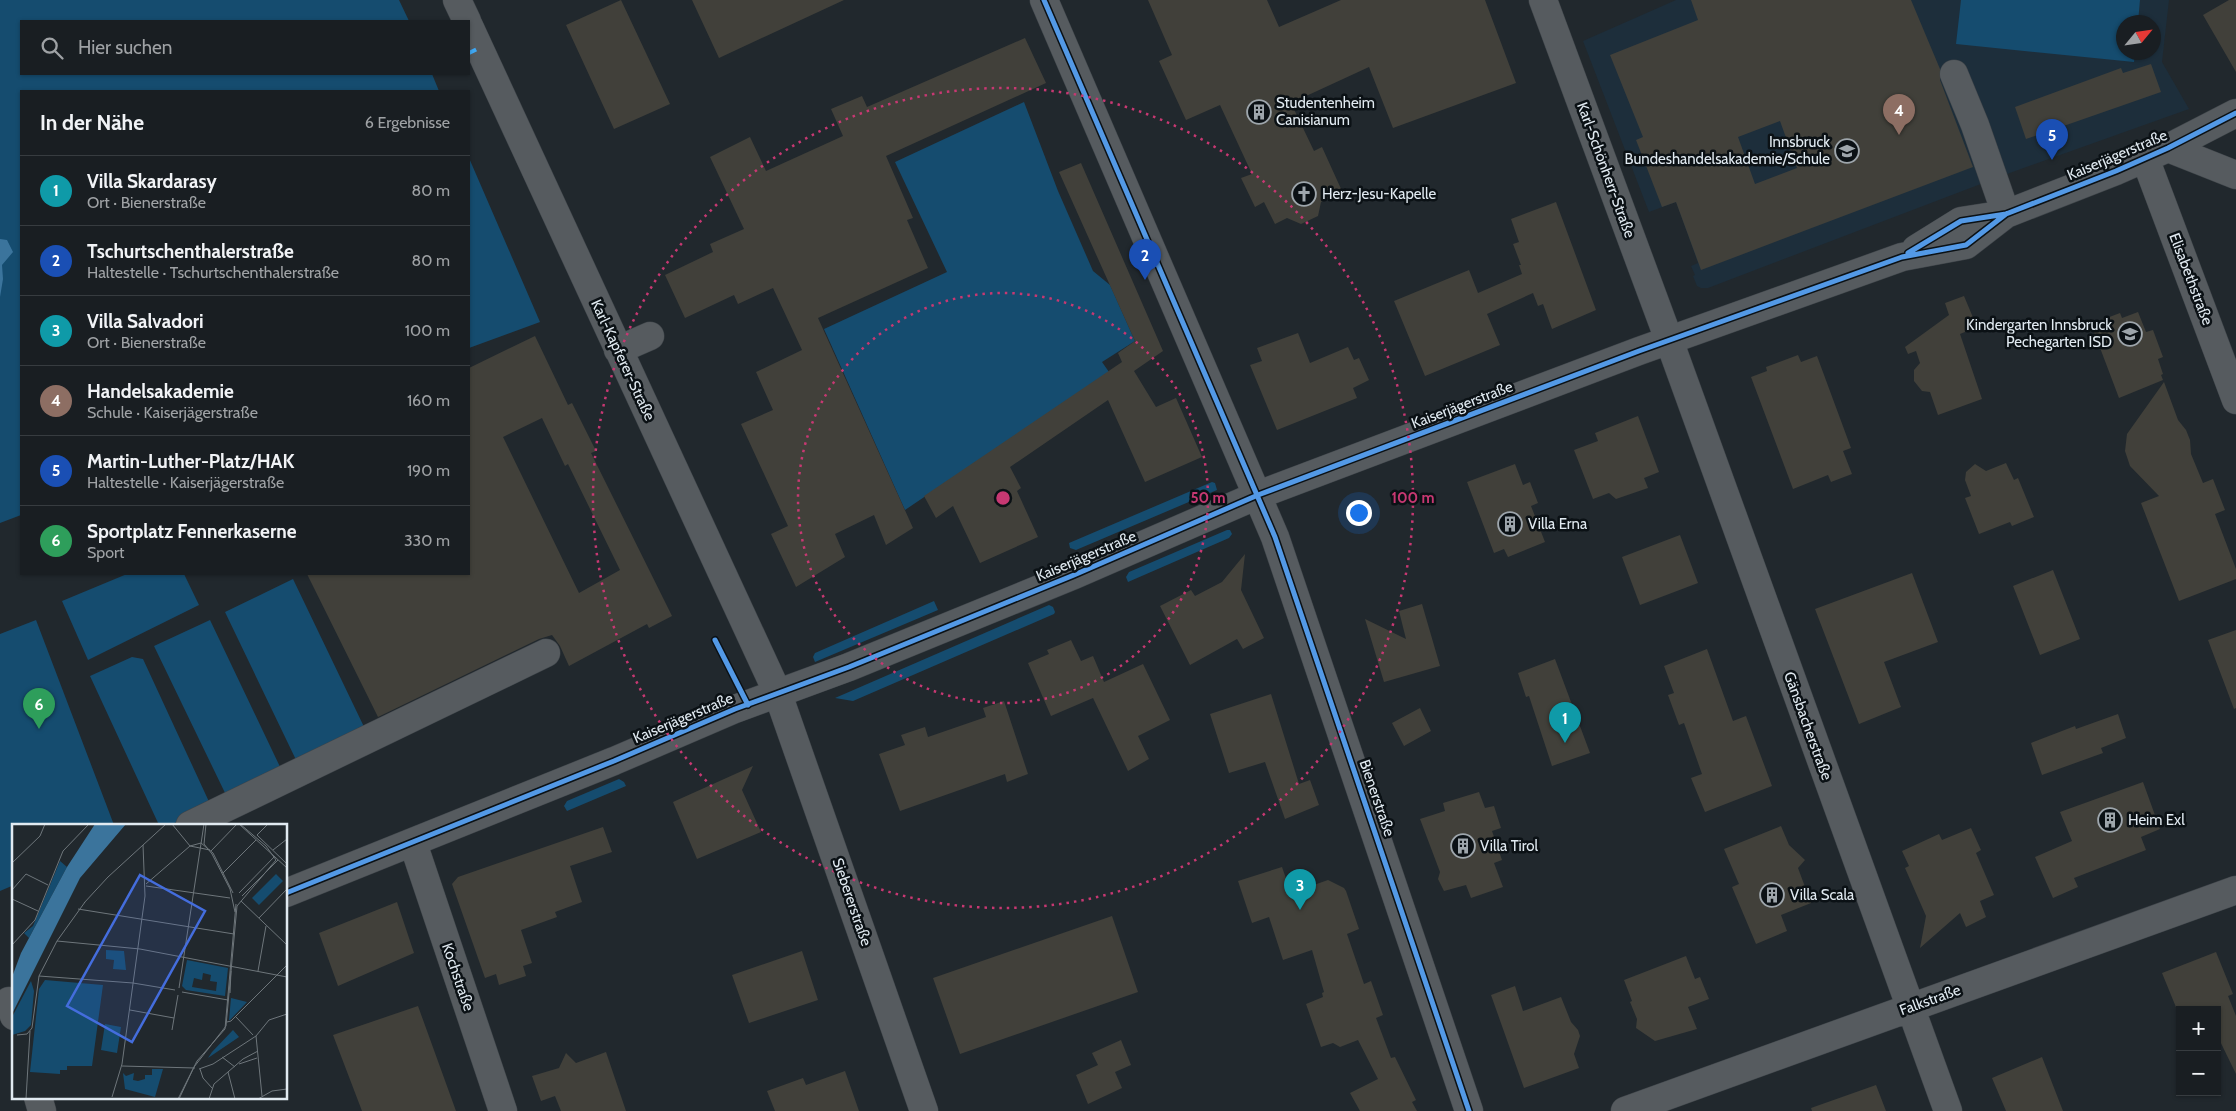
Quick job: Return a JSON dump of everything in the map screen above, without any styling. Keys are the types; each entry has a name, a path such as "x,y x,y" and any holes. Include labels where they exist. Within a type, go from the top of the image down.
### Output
{"street":[{"path":"457,0 467,20"},
{"name":"Bienerstraße","path":"1044,0 1258,495 1278,546 1469,1111"},
{"name":"Karl-Schönherr-Straße","path":"1543,0 1669,340"},
{"name":"Karl-Kapferer-Straße","path":"470,28 778,694"},
{"path":"1954,74 1976,125 2006,214"},
{"name":"Kaiserjägerstraße","path":"288,892 735,709 778,694 1074,575 1258,495 1669,340 1902,257 1961,222 2006,214 2157,153 2236,113"},
{"path":"2157,153 2236,175"},
{"name":"Elisabethstraße","path":"2157,153 2236,400"},
{"path":"618,350 650,336"},
{"name":"Gänsbacherstraße","path":"1669,340 1948,1111"},
{"path":"192,824 546,653"},
{"name":"Siebererstraße","path":"778,694 924,1111"},
{"name":"Kochstraße","path":"412,843 503,1111"},
{"name":"Falkstraße","path":"1625,1111 2236,890"},
{"path":"38,1098 42,1111"}],"shaded area":[{"path":"0,0 399,0 409,20 20,20 20,75 432,75 439,90 20,90 20,515 0,523"},
{"name":"Innsbruck Bundeshandelsakademie/Schule","path":"1676,0 2169,0 2162,62 2189,109 2007,174 1708,288 1697,286 1693,276 1695,275 1691,266 1698,263 1676,202 1649,212 1583,41"},
{"path":"1961,0 2140,0 2139,15 2116,15 2116,60 2134,60 2134,62 1956,44"},
{"path":"1024,102 1058,191 1093,271 1110,285 1135,341 1102,362 1109,372 905,510 824,329 947,272 895,162"},
{"path":"470,160 540,322 470,348"},
{"path":"0,239 7,240 13,252 2,265 3,279 0,297"},
{"path":"1212,482 1215,483 1217,490 1076,550 1070,548 1069,543"},
{"path":"1230,530 1232,534 1229,538 1128,582 1126,577 1129,572"},
{"path":"125,575 184,575 199,605 88,660 62,601"},
{"path":"293,579 366,731 298,764 225,612"},
{"path":"934,601 938,610 815,662 813,657 815,653"},
{"path":"1049,605 1053,607 1054,614 853,701 835,698"},
{"path":"36,620 114,824 12,824 12,886 0,891 0,634"},
{"path":"210,620 282,771 227,797 154,646"},
{"path":"132,657 143,659 211,806 172,824 159,824 90,676"},
{"path":"619,779 626,786 567,811 564,806 567,801"}],"building":[{"path":"621,0 670,104 614,129 566,25"},
{"path":"692,0 844,0 719,58"},
{"name":"Studentenheim Canisianum","path":"1148,0 1267,0 1279,27 1341,0 1485,0 1516,83 1393,128 1369,67 1291,103 1314,151 1322,147 1342,191 1321,202 1318,216 1301,224 1287,218 1275,224 1264,202 1255,207 1241,178 1252,174 1220,105 1186,120 1159,61 1172,55"},
{"path":"1691,0 1911,0 1940,69 1940,80 1973,167 1701,270 1676,202 1662,207 1636,140 1643,137 1610,55 1698,20","holes":["1780,121 1797,168 1755,184 1738,137"]},
{"path":"2229,0 2236,0 2236,72 2203,15"},
{"path":"1025,38 1046,83 886,156 913,218 907,220 928,268 818,318 913,528 886,545 874,515 835,534 845,557 796,587 771,534 788,526 741,424 773,410 756,372 802,350 773,288 738,304 734,295 685,318 665,275 713,252 710,244 744,229 710,157 750,137 766,171 843,136 831,109 862,96 867,107"},
{"path":"2151,64 2161,92 2026,139 2015,107 2121,68 2123,73"},
{"path":"1081,163 1163,351 1134,371 1156,407 1176,398 1202,457 1145,482 1108,400 1010,467 1021,488 1017,491 1038,537 980,563 953,506 936,518 924,496 1122,362 1118,353 1135,341 1059,172"},
{"path":"1556,202 1596,310 1552,329 1543,304 1538,306 1533,293 1487,314 1500,345 1425,376 1394,301 1469,270 1478,293 1522,274 1519,265 1521,265 1513,244 1519,242 1511,219"},
{"path":"1964,296 1977,327 1960,334 1982,399 1938,415 1930,392 1922,391 1914,381 1914,370 1920,363 1916,351 1908,354 1905,347 1949,315 1945,303"},
{"path":"2138,312 2146,332 2153,330 2163,357 2158,359 2163,380 2119,398 2091,324 2120,313 2122,318"},
{"path":"1298,333 1310,363 1348,347 1354,360 1359,358 1369,380 1353,388 1357,398 1277,430 1250,365 1262,361 1257,348"},
{"path":"535,336 568,405 572,403 596,451 591,453 672,616 649,628 647,624 569,666 560,646 552,635 539,639 378,717 307,575 470,575 470,368","holes":["542,418 565,466 568,464 620,570 579,593 503,437"]},
{"path":"1798,355 1801,362 1817,356 1851,448 1843,451 1852,474 1831,482 1828,475 1793,489 1751,377 1767,371 1766,367"},
{"path":"2164,382 2178,420 2186,430 2190,440 2191,454 2203,483 2213,479 2225,510 2215,514 2236,569 2236,579 2179,601 2141,503 2159,496 2130,466 2125,451 2127,434"},
{"path":"1638,416 1659,472 1644,478 1648,488 1616,499 1609,493 1593,499 1574,450 1598,441 1595,433"},
{"path":"2006,463 2014,480 2018,478 2034,517 2012,526 2010,522 1979,534 1965,498 1971,496 1965,480 1966,472 1975,464 1986,471"},
{"name":"Villa Erna","path":"1515,464 1523,485 1530,482 1538,503 1531,506 1545,542 1508,557 1504,549 1494,553 1467,482"},
{"path":"1680,535 1698,583 1640,605 1622,557"},
{"path":"1245,554 1241,590 1264,638 1243,649 1237,639 1190,665 1160,606 1191,590 1195,596 1222,582"},
{"path":"2053,570 2080,639 2040,655 2013,586"},
{"path":"1912,573 1938,642 1884,662 1901,707 1859,724 1815,609"},
{"path":"1422,604 1440,666 1384,682 1365,619 1406,639 1399,611"},
{"path":"2236,630 2236,708 2234,709 2208,640"},
{"path":"1071,640 1081,661 1093,656 1104,682 1143,664 1170,720 1138,736 1149,759 1128,771 1093,698 1051,716 1028,663 1049,654 1047,650"},
{"path":"1707,649 1733,721 1746,716 1772,786 1705,812 1691,778 1702,774 1684,723 1679,725 1668,695 1674,693 1664,666"},
{"path":"1555,659 1590,753 1552,766 1529,696 1526,697 1518,673"},
{"path":"1271,694 1299,784 1310,780 1319,805 1285,819 1265,762 1229,773 1210,714"},
{"path":"1004,701 1028,774 1007,782 1005,774 900,811 879,754 905,745 901,735 925,727 928,737 986,717 983,708"},
{"path":"1420,708 1431,731 1404,746 1392,723"},
{"path":"2118,714 2126,738 2101,748 2103,753 2042,775 2031,743 2075,726 2076,729"},
{"path":"753,766 742,790 761,832 697,859 673,802"},
{"name":"Heim Exl","path":"2143,782 2160,829 2141,837 2146,850 2074,878 2078,887 2053,898 2035,857 2072,841 2060,812"},
{"name":"Villa Tirol","path":"1479,792 1485,808 1494,806 1501,828 1492,831 1502,860 1494,863 1503,887 1471,898 1466,885 1444,891 1438,879 1440,872 1420,819 1445,811 1443,803"},
{"name":"Villa Scala","path":"1781,826 1789,845 1805,860 1798,868 1811,903 1781,915 1787,931 1756,944 1732,887 1739,884 1724,849"},
{"path":"603,827 612,852 570,866 582,902 555,912 557,917 521,930 532,963 523,966 526,976 499,985 496,974 485,978 452,884 458,877"},
{"path":"1971,828 1981,850 1976,853 1994,895 1980,901 1986,917 1966,927 1960,913 1920,948 1926,916 1905,868 1909,866 1902,851 1939,834 1942,840"},
{"path":"1282,867 1291,893 1328,880 1344,888 1346,891 1359,929 1347,934 1364,984 1371,981 1383,1015 1376,1018 1391,1058 1395,1057 1416,1100 1412,1102 1417,1111 1360,1111 1350,1093 1378,1079 1358,1040 1340,1047 1333,1043 1321,1047 1306,1004 1323,997 1322,993 1324,992 1312,950 1283,960 1269,917 1252,923 1238,881"},
{"path":"397,902 414,953 338,986 319,933"},
{"path":"1112,916 1138,992 960,1054 933,978"},
{"path":"802,951 818,1000 749,1023 732,975"},
{"path":"2216,952 2233,994 2228,996 2236,1016 2236,1074 2221,1043 2221,1006 2176,1007 2162,973"},
{"path":"1686,956 1695,979 1700,977 1709,999 1688,1007 1697,1029 1655,1041 1636,1028 1637,1019 1624,980"},
{"path":"1515,986 1523,1011 1561,997 1571,1022 1578,1030 1580,1036 1574,1054 1579,1068 1524,1088 1491,995"},
{"path":"418,1006 456,1111 362,1111 333,1035"},
{"path":"1121,1040 1131,1065 1115,1072 1122,1088 1088,1104 1076,1075 1098,1065 1092,1053"},
{"path":"606,1052 626,1111 561,1111 555,1096 541,1101 532,1076 559,1068 566,1053 576,1063"},
{"path":"2042,1057 2063,1111 2006,1111 1992,1078"},
{"path":"845,1071 859,1111 775,1111 767,1091 803,1078 806,1085"},
{"path":"1876,1085 1886,1111 1812,1111 1811,1108"}],"marked path":[{"path":"470,52 479,48"}],"cycle path":[{"path":"1044,0 1275,537 1469,1111"},
{"path":"1908,253 1961,221 2006,214 2116,171 2168,148 2236,113"},
{"path":"288,892 614,761 735,709 849,667 1074,575 1258,495 1639,351 1902,257 1966,245 2006,214"},
{"path":"715,640 748,705"}],"place":[{"name":"Studentenheim Canisianum","path":"1259,112"},
{"name":"Handelsakademie","path":"1899,135"},
{"name":"Innsbruck Bundeshandelsakademie/Schule","path":"1847,151"},
{"name":"Martin-Luther-Platz/HAK","path":"2052,160"},
{"name":"Herz-Jesu-Kapelle","path":"1304,194"},
{"name":"Tschurtschenthalerstraße","path":"1145,280"},
{"name":"Kindergarten Innsbruck Pechegarten ISD","path":"2130,334"},
{"name":"Villa Erna","path":"1510,524"},
{"name":"Sportplatz Fennerkaserne","path":"39,729"},
{"name":"Villa Skardarasy","path":"1565,743"},
{"name":"Heim Exl","path":"2110,820"},
{"name":"Villa Tirol","path":"1463,846"},
{"name":"Villa Scala","path":"1772,895"},
{"name":"Villa Salvadori","path":"1300,910"}]}
